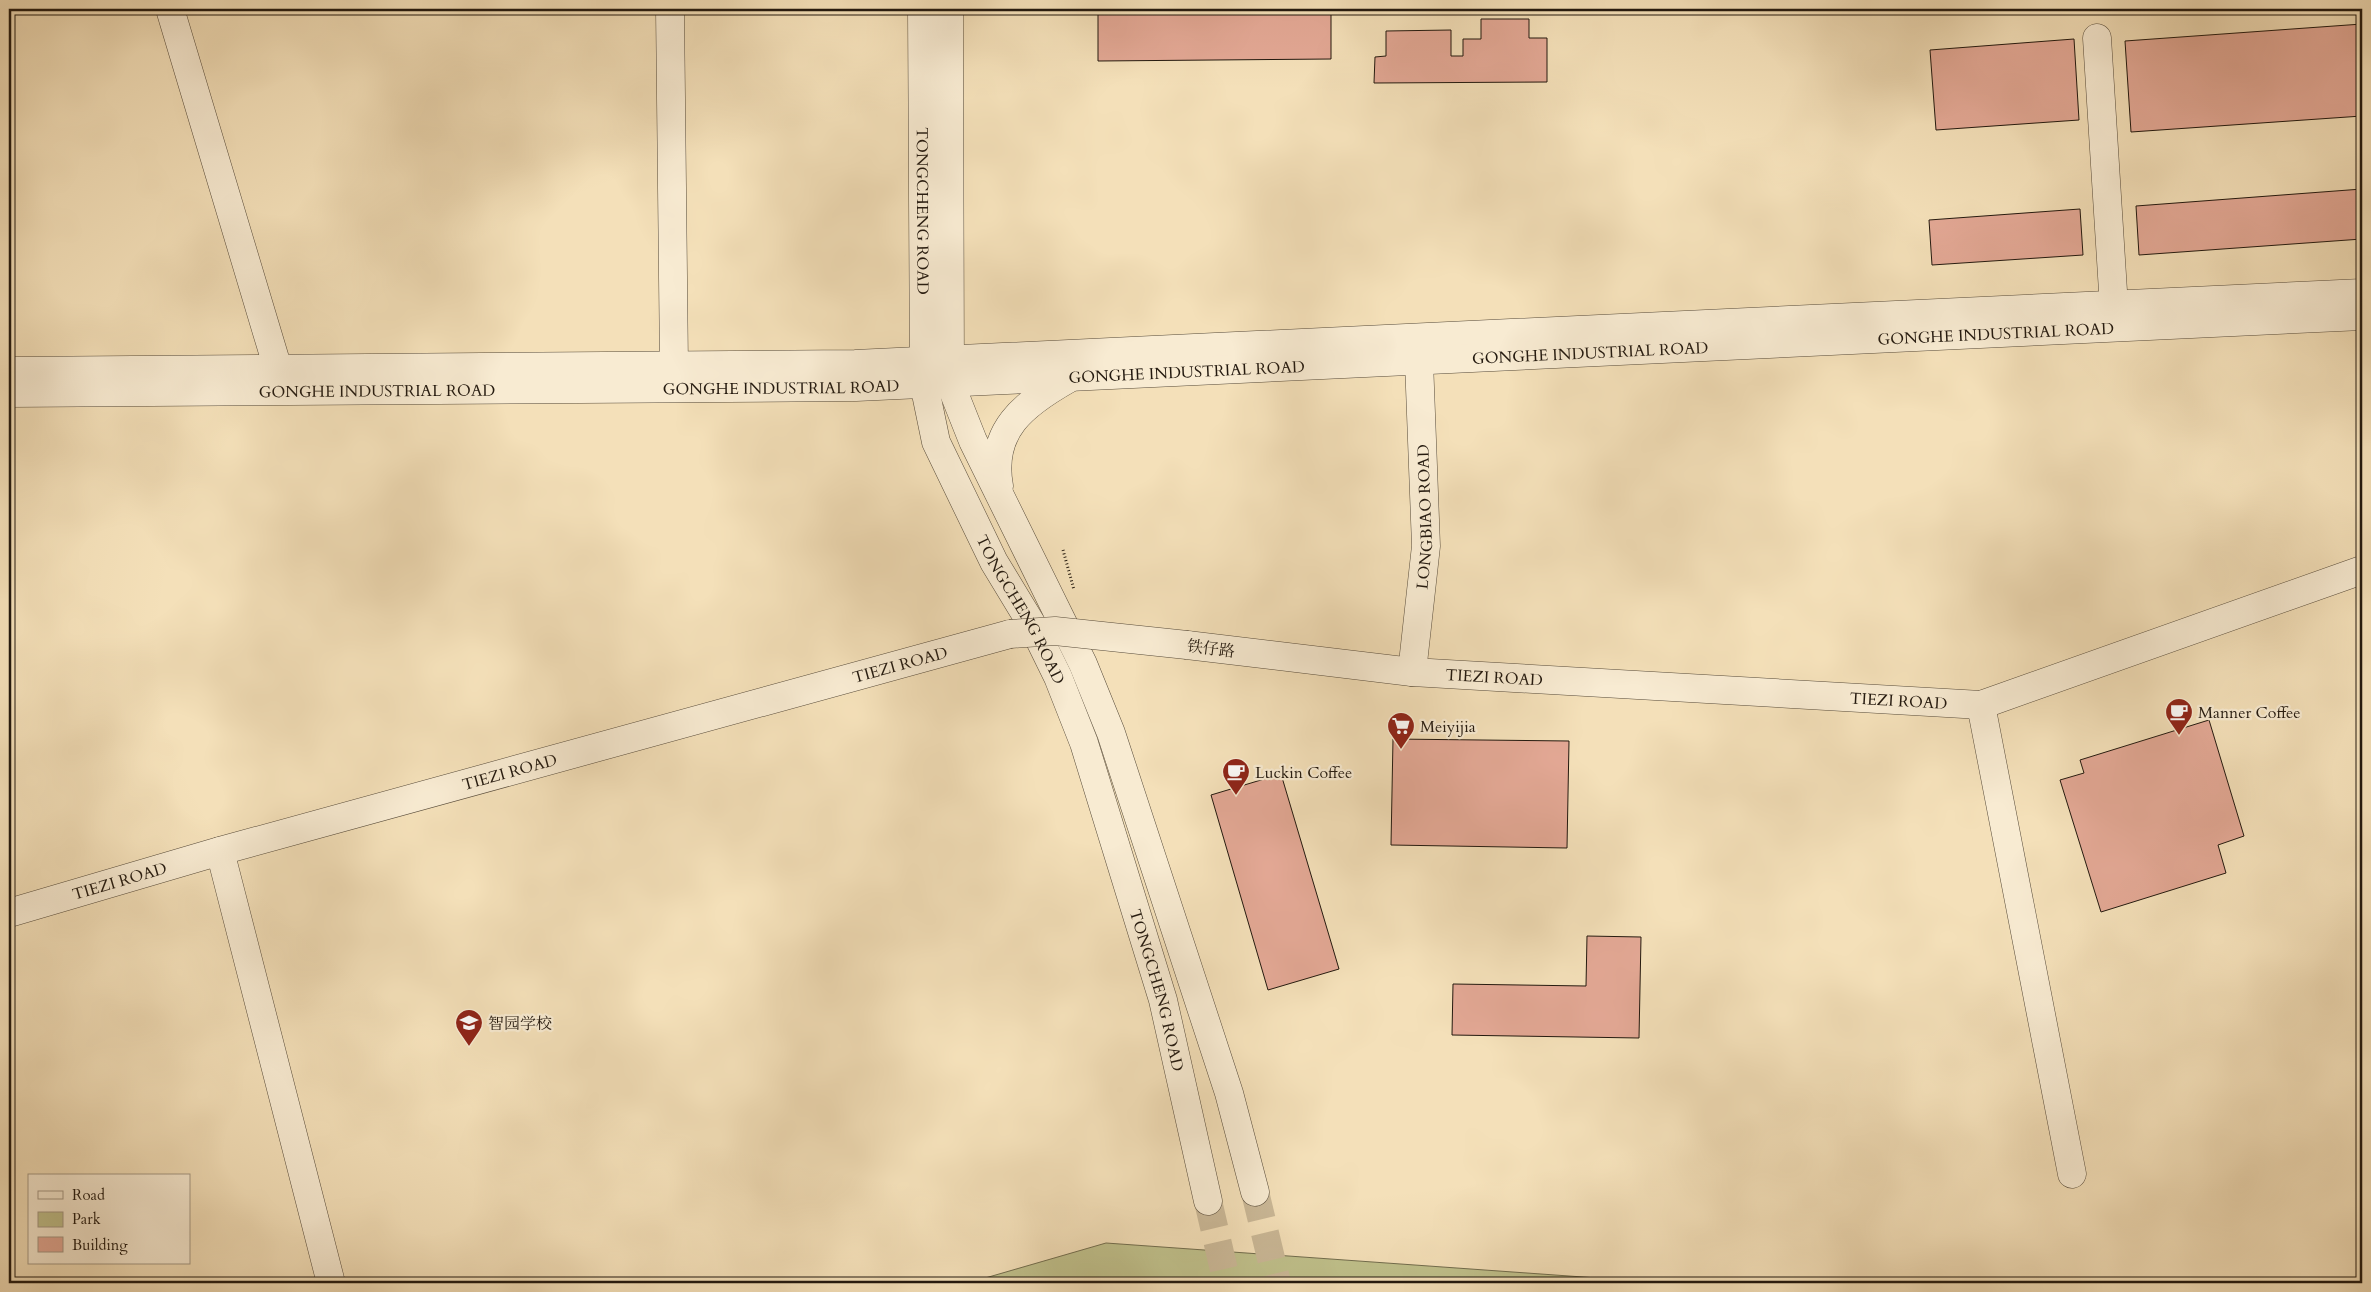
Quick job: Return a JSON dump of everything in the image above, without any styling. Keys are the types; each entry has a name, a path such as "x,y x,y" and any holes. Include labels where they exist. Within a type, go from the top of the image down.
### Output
{"street":[{"path":"170,9 278,368"},
{"path":"670,9 674,366"},
{"name":"TONGCHENG ROAD","path":"922,9 937,372 1083,664 1111,733 1229,1094 1255,1192"},
{"name":"TONGCHENG ROAD","path":"949,9 936,442 994,562 1034,628 1058,677 1084,743 1163,1000 1208,1201"},
{"path":"2097,38 2115,317"},
{"name":"GONGHE INDUSTRIAL ROAD","path":"9,370 854,364 937,372 1071,377 1419,361 2115,317 2362,294"},
{"name":"GONGHE INDUSTRIAL ROAD","path":"9,393 856,387 937,372 2115,317 2362,316"},
{"name":"LONGBIAO ROAD","path":"1412,672 1426,546 1419,361"},
{"path":"1001,498 996,471 1000,445 1009,425 1024,407 1046,391 1071,377"},
{"name":"TIEZI ROAD","path":"1412,672 1981,705 2362,570"},
{"name":"铁仔路","path":"1010,634 1055,631 1412,672"},
{"name":"TIEZI ROAD","path":"9,913 220,851 1010,634"},
{"path":"1981,705 2072,1174"},
{"path":"220,851 331,1283"}],"green space":[{"path":"1106,1243 1667,1283 968,1283"}],"building":[{"path":"1098,9 1331,9 1331,59 1098,61"},
{"path":"1481,19 1529,19 1529,38 1547,38 1547,82 1374,83 1375,57 1386,56 1386,31 1451,30 1451,56 1463,56 1463,39 1481,39"},
{"path":"2362,24 2362,116 2131,132 2125,41"},
{"path":"2074,39 2079,120 1936,130 1930,50"},
{"path":"2362,189 2362,239 2139,255 2136,206"},
{"path":"2080,209 2083,255 1932,265 1929,220"},
{"path":"2209,720 2244,836 2218,845 2226,873 2101,912 2060,780 2084,773 2080,760"},
{"path":"1393,739 1569,741 1567,848 1391,845"},
{"path":"1281,774 1339,969 1268,990 1211,795"},
{"path":"1587,936 1641,937 1639,1038 1452,1035 1453,984 1586,986"}],"tunnel":[{"path":"1255,1192 1277,1283"},
{"path":"1208,1201 1227,1283"}],"place":[{"name":"Manner Coffee","path":"2179,736"},
{"name":"Meiyijia","path":"1401,750"},
{"name":"Luckin Coffee","path":"1236,796"},
{"name":"智园学校","path":"469,1047"}]}
